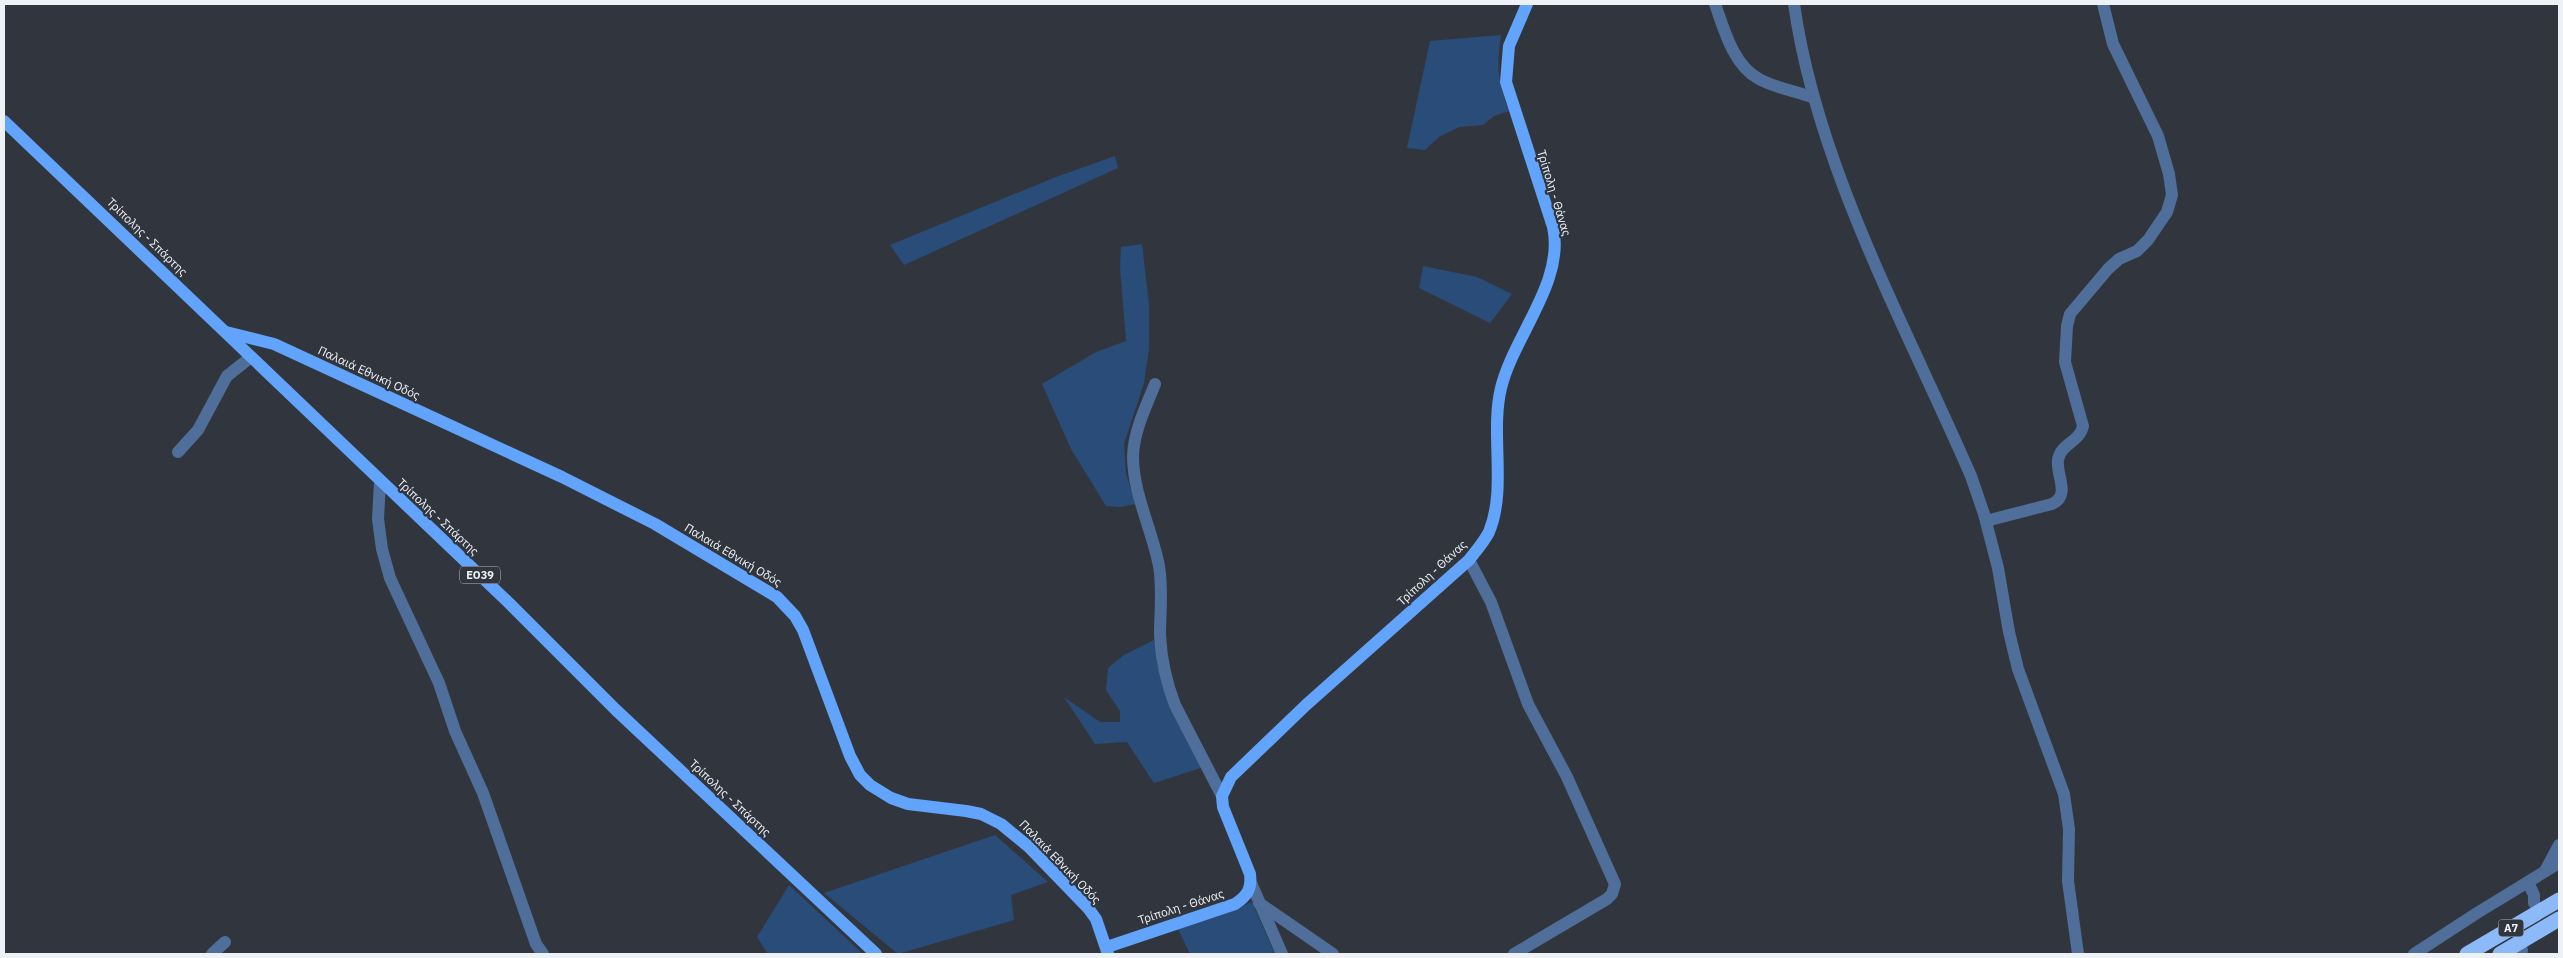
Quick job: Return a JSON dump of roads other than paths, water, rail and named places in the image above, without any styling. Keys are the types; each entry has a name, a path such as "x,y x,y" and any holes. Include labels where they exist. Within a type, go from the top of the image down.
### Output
{"highway":[{"name":"Α7","path":"2467,954 2559,900"},
{"name":"Α7","path":"2500,954 2559,919"}],"main road":[{"name":"Τρίπολη - Θάνας","path":"1222,796 1230,777 1306,705 1469,560 1486,536 1494,509 1497,417 1501,388 1519,342 1549,278 1556,250 1553,227 1506,82 1509,46 1527,4"},
{"name":"Τρίπολης - Σπάρτης","path":"4,121 226,332 380,482 509,603 616,710 876,954"},
{"name":"Παλαιά Εθνική Οδός","path":"226,332 274,344 562,477 655,524 777,597 795,616 803,630 850,756 860,775 870,785 891,798 908,804 981,814 1001,824 1029,847 1088,908 1096,919 1108,951"},
{"path":"1222,796 1223,807 1250,874 1251,884"},
{"name":"Τρίπολη - Θάνας","path":"1108,951 1235,904 1246,895 1251,884"}],"street":[{"path":"1715,4 1733,50 1747,71 1765,82 1814,98"},
{"path":"1794,4 1807,77 1858,223 1964,460 1986,521 2018,669 2064,794 2069,829 2071,908 2078,954"},
{"path":"1986,521 2052,504 2060,498 2062,490 2059,470 2060,455 2065,447 2080,434 2083,426 2065,362 2067,326 2070,314 2113,264 2145,243 2170,205 2172,187 2158,136 2113,44 2103,4"},
{"path":"178,452 198,430 227,376 251,357"},
{"path":"1155,384 1135,435 1135,478 1161,584 1160,637 1169,689 1175,705 1222,796"},
{"path":"380,482 378,519 382,549 390,578 439,683 455,731 483,792 536,951"},
{"path":"1469,560 1491,602 1528,704 1567,777 1615,884 1612,894 1607,900 1514,954"},
{"path":"2545,871 2559,845"},
{"path":"2414,954 2559,863"},
{"path":"2528,882 2534,895 2534,903"},
{"path":"1251,884 1282,954"},
{"path":"1259,903 1333,954"},
{"path":"212,954 226,942"}]}
